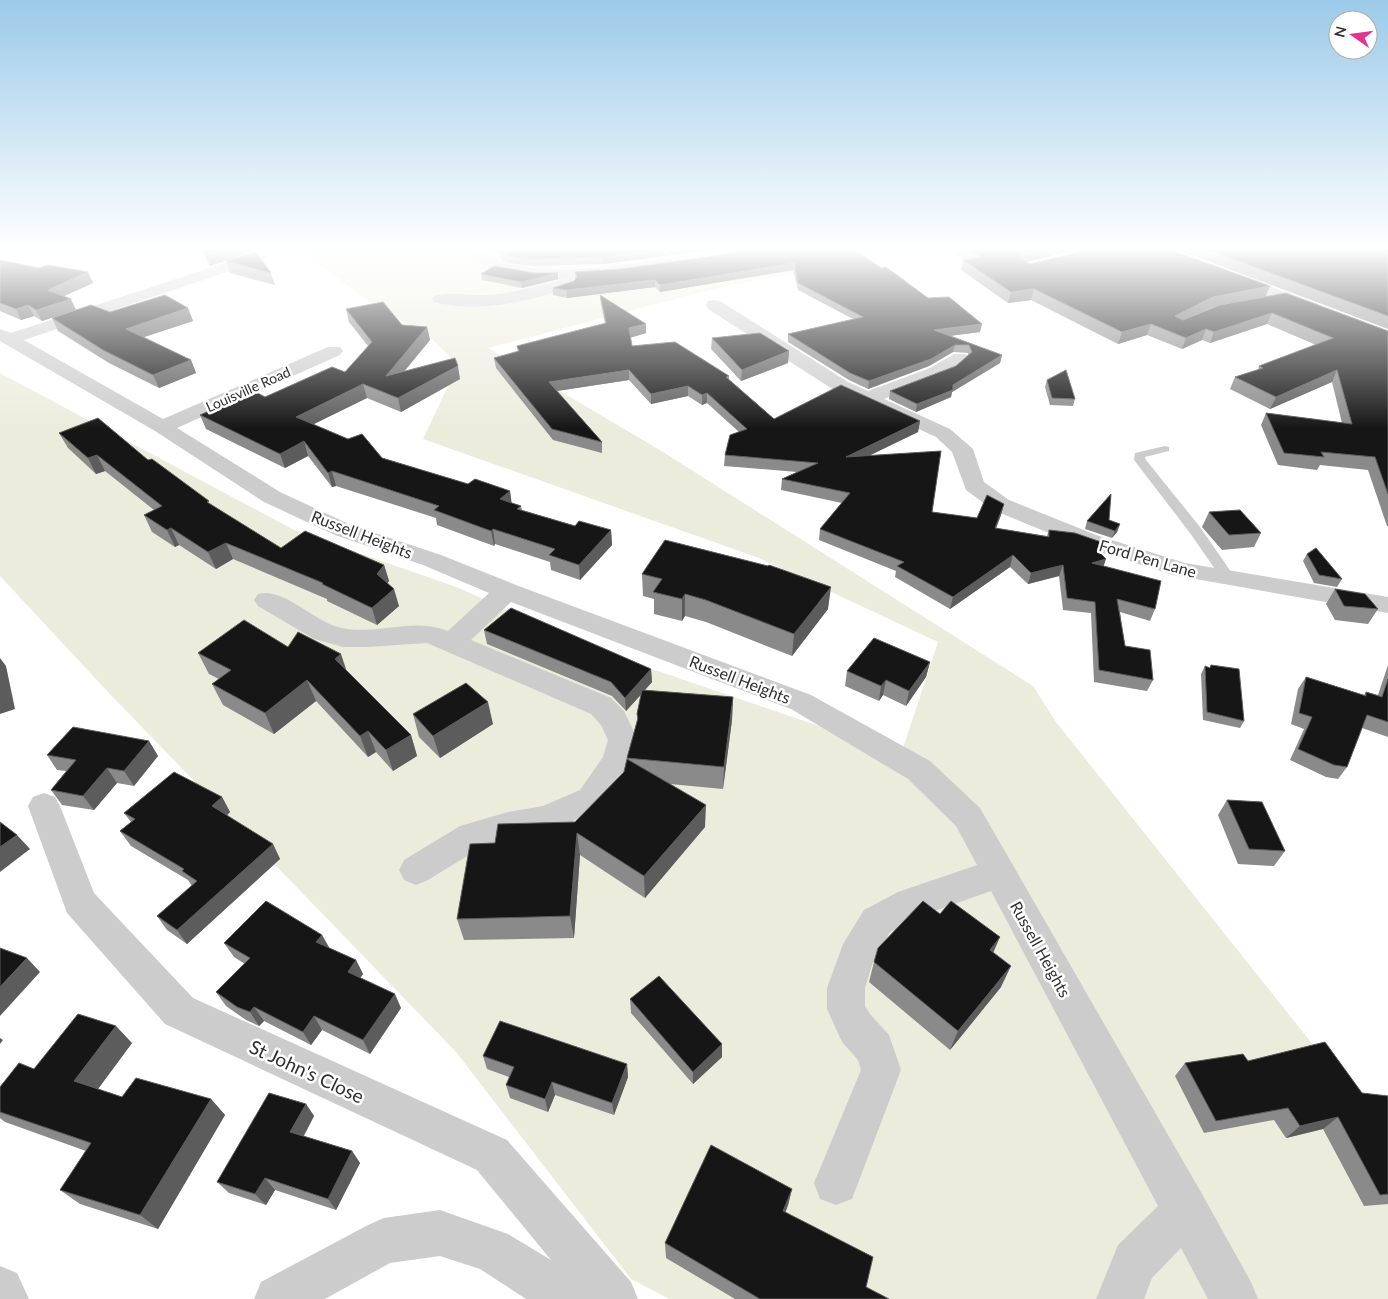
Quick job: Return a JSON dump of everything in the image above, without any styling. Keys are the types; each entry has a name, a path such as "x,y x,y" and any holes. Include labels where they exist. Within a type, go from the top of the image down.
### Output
{"street":[{"path":"4,337 98,308"},
{"name":"Ford Pen Lane","path":"718,308 841,386 943,433 962,449 974,486 1001,504 1088,540 1182,570 1388,605"},
{"path":"1311,308 1323,312"},
{"name":"Russell Heights","path":"4,337 162,427 272,497 343,530 432,560 506,591 801,702 919,770 968,817 1234,1299"},
{"name":"Louisville Road","path":"162,427 334,351"},
{"path":"868,398 937,372 960,358"},
{"path":"453,642 506,591"},
{"path":"267,600 331,635 352,637 416,633 431,634 600,706 614,719 623,740 617,761 591,799 548,819 508,826 472,836 416,870"},
{"name":"St John's Close","path":"44,806 80,902 179,1011 492,1155 614,1299"},
{"path":"836,1183 881,1070 875,1049 856,1028 846,1009 846,988 856,956 877,921 911,904 999,873"},
{"path":"1120,1299 1135,1262 1186,1210"},
{"path":"278,1299 384,1241 440,1233 492,1250 569,1299"},
{"path":"0,1290 5,1299"}],"lane":[{"path":"1165,449 1140,454 1140,460 1195,530 1229,578"}],"shaded area":[{"path":"379,308 643,308 488,348 663,452 1033,686 1056,722 1388,1139 1388,1299 669,1299 631,1279 456,1052 107,691 0,576 0,373 296,531 459,588 622,662 658,671 901,754 938,642 759,558 423,439 458,365 429,336"}],"building":[{"path":"83,308 98,308 110,312 124,308 188,308 126,329 191,360 153,375 103,350 52,318"},
{"path":"388,308 402,325 427,327 386,376 455,358 458,366 398,398 363,384 296,417 348,439 362,434 382,458 468,484 475,479 510,491 500,499 521,506 517,509 575,526 579,521 611,530 579,565 549,555 555,549 493,529 491,531 434,510 439,506 332,471 328,473 304,441 280,454 200,415 254,391 265,397 332,367 345,372 372,342 346,309"},
{"path":"603,308 620,308 646,324 629,328 632,346 675,342 729,376 726,377 774,419 841,385 920,421 846,457 941,451 932,512 977,518 987,495 1004,504 995,528 1049,537 1049,530 1075,533 1104,543 1098,551 1106,559 1092,563 1161,581 1155,609 1117,599 1125,646 1150,650 1153,680 1099,670 1095,602 1067,598 1063,565 1031,573 1013,555 953,597 897,566 904,562 820,529 850,493 782,479 818,463 725,455 730,435 747,429 707,393 702,395 688,386 651,394 629,370 549,382 602,442 552,429 494,358 519,351 517,346 606,323"},
{"path":"845,308 962,308 982,324 934,330 1002,355 953,385 953,390 917,404 890,391 956,366 972,352 969,345 955,345 931,359 869,381 850,373 788,334 863,317"},
{"path":"1072,308 1192,308 1175,316 1183,320 1214,308 1325,308 1388,331 1388,494 1375,457 1321,452 1324,457 1284,453 1266,413 1352,424 1337,370 1276,397 1235,377 1263,368 1259,366 1333,338 1272,313 1214,332 1206,329 1186,338 1151,324 1122,332"},
{"path":"1365,308 1388,308 1388,316"},
{"path":"760,333 789,351 742,370 712,338"},
{"path":"1066,370 1075,399 1052,398 1047,380"},
{"path":"98,418 148,460 152,459 209,501 207,502 281,548 305,531 384,565 377,574 394,589 372,608 323,583 226,543 208,552 171,528 167,530 144,515 162,506 97,455 88,458 59,433"},
{"path":"1111,494 1109,520 1120,524 1115,531 1087,521"},
{"path":"1240,510 1261,533 1229,535 1209,512"},
{"path":"665,540 769,565 831,587 794,634 706,600 685,594 682,599 653,592 662,579 642,574"},
{"path":"1316,548 1342,579 1319,575 1307,554"},
{"path":"1335,589 1365,594 1378,609 1344,606"},
{"path":"511,608 651,669 625,698 611,682 484,630"},
{"path":"244,620 288,647 298,632 341,654 335,659 411,735 386,750 368,731 360,736 307,680 265,713 212,684 231,670 198,653"},
{"path":"874,638 930,662 909,691 886,680 881,686 847,671"},
{"path":"1211,665 1239,669 1244,721 1207,712 1205,666 1210,668"},
{"path":"1306,677 1366,696 1366,692 1382,697 1388,679 1388,722 1367,715 1347,767 1334,765 1298,749 1312,717 1299,713"},
{"path":"466,683 488,702 433,736 413,714"},
{"path":"642,690 733,697 724,767 627,758 638,718 637,714"},
{"path":"73,727 149,741 124,771 107,768 83,796 51,790 76,760 47,755"},
{"path":"627,759 706,805 644,876 577,833 570,916 457,919 470,844 495,843 498,824 575,822 624,772"},
{"path":"174,772 222,797 212,806 273,844 177,930 157,916 197,881 182,871 184,869 120,831 135,819 124,813"},
{"path":"1227,800 1262,802 1285,851 1249,849"},
{"path":"0,822 17,835 0,847"},
{"path":"266,901 322,935 316,942 356,960 348,972 395,994 363,1040 314,1016 303,1032 254,1007 250,1012 237,1007 216,992 250,958 224,943"},
{"path":"923,901 940,914 951,901 1000,937 990,950 1011,966 958,1031 874,962 878,948"},
{"path":"0,948 27,958 0,987"},
{"path":"659,976 722,1044 693,1072 630,999"},
{"path":"78,1014 116,1026 74,1081 122,1097 136,1078 211,1099 140,1215 60,1190 91,1143 0,1112 0,1087 19,1063 34,1069"},
{"path":"500,1021 627,1064 612,1103 552,1082 545,1099 506,1085 514,1067 483,1056"},
{"path":"1325,1042 1362,1093 1388,1096 1388,1194 1380,1195 1338,1117 1300,1126 1288,1108 1216,1121 1185,1063 1243,1054 1248,1061"},
{"path":"269,1093 306,1104 290,1132 352,1151 328,1199 265,1178 255,1194 217,1182"},
{"path":"711,1145 792,1189 783,1211 873,1257 866,1287 889,1299 760,1299 665,1243"}]}
